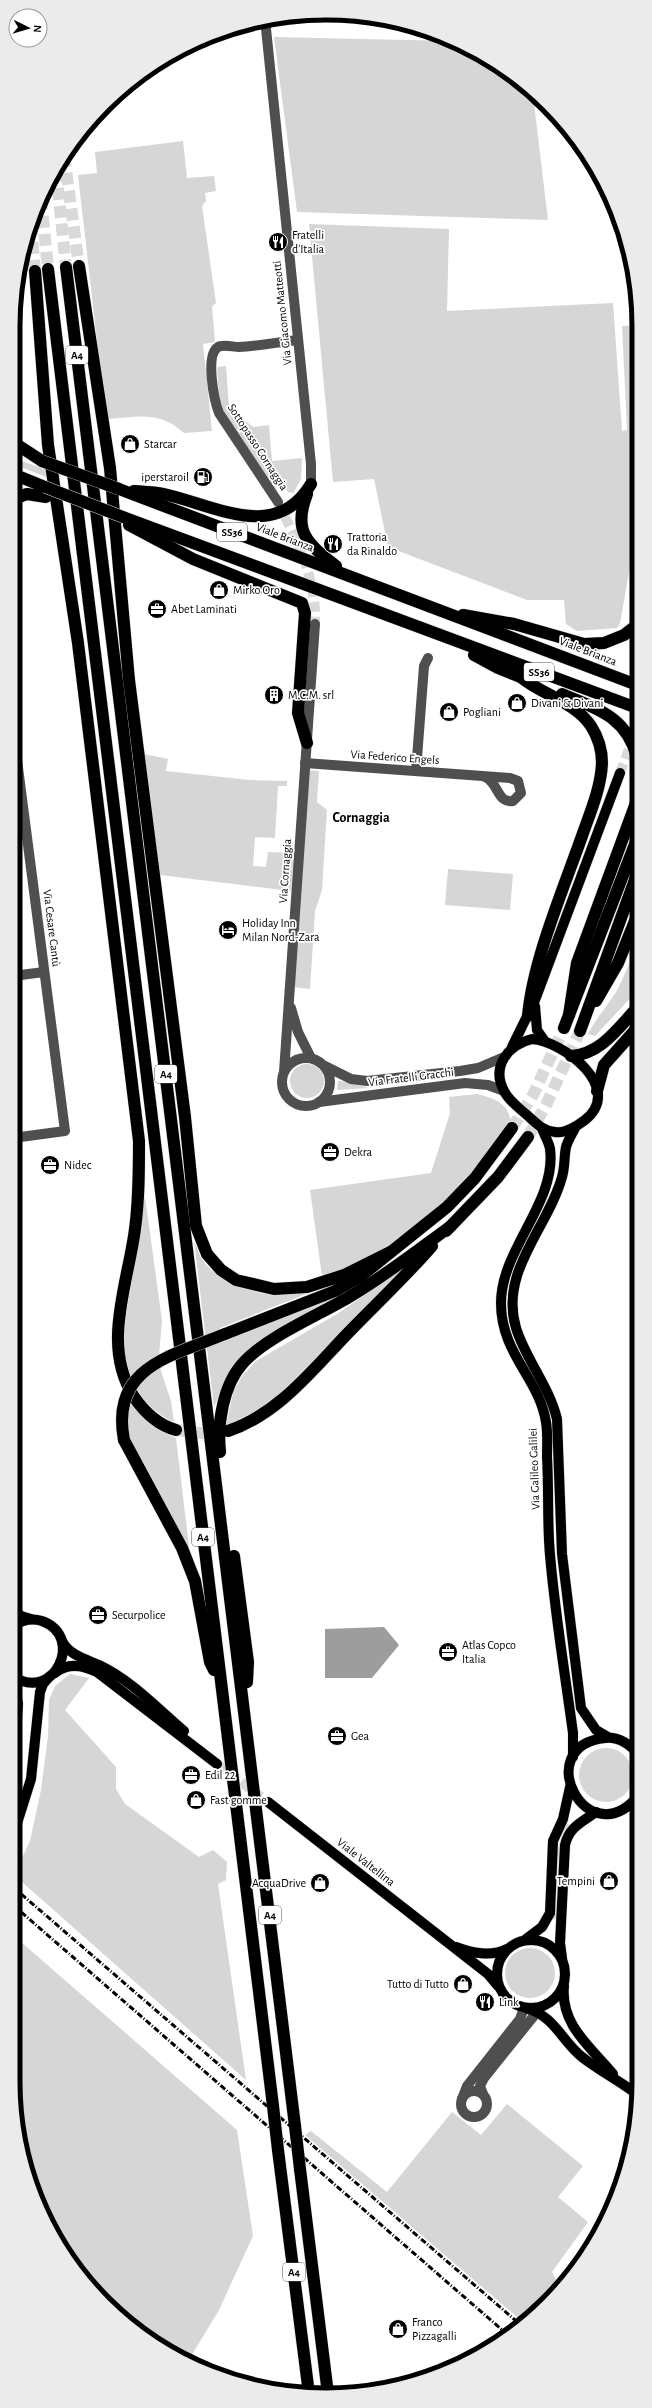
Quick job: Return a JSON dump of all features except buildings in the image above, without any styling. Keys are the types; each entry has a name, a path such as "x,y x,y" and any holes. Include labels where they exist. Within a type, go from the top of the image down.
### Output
{"highway":[{"path":"79,266 110,468 129,680 185,1117 196,1226 207,1254 221,1270 236,1280 274,1289 307,1287 344,1275 390,1252"},
{"name":"A4","path":"66,267 327,2388"},
{"name":"A4","path":"48,269 308,2387"},
{"path":"36,270 48,445 78,643 139,1141 139,1197 119,1322 119,1358 130,1391 139,1404 154,1419 165,1427 176,1430"},
{"path":"20,447 42,461"},
{"name":"Viale Brianza","path":"20,451 42,461 632,683"},
{"name":"SS36","path":"20,478 46,492 93,505 123,519 632,706"},
{"path":"119,490 164,494 217,511 264,516 278,514 289,508 302,497 311,484"},
{"path":"311,484 300,515 304,534 316,552 346,575"},
{"path":"20,496 27,494 46,492"},
{"path":"123,519 192,560 302,603 305,612 298,713 306,743"},
{"path":"448,614 480,617 514,624 584,644 604,643 624,635 632,629"},
{"path":"442,636 498,668 601,711 616,721 626,731 632,745"},
{"path":"522,678 532,686 564,702 587,720 600,744 602,765 597,793 553,920 532,988 528,1016"},
{"path":"569,1015 578,964 632,814"},
{"path":"564,1028 632,852"},
{"path":"580,1031 632,888"},
{"path":"584,1018 618,963 632,928"},
{"path":"571,1056 590,1053 602,1045 632,1013"},
{"path":"597,1091 604,1065 632,1034"},
{"path":"221,1686 210,1662 196,1581 182,1548 124,1440 120,1422 122,1408 131,1384 141,1373 165,1359 335,1291 361,1276 447,1207 475,1178 512,1128"},
{"path":"228,1431 244,1426 268,1412 296,1387 498,1177 528,1137"},
{"path":"244,1705 248,1662 220,1449 221,1412 234,1376 242,1363 272,1340 374,1282 451,1226"}],"main road":[{"path":"575,1128 556,1133 542,1128 515,1105 504,1091 500,1079 500,1069 504,1057 512,1047 535,1000 620,773"},
{"path":"535,1000 537,1030 544,1040 587,1067 597,1091 594,1110 575,1128 566,1146 562,1177 546,1216 520,1262 512,1299 513,1314 525,1350 551,1398 558,1419 562,1554 581,1708 596,1730 608,1737 629,1745 632,1749"},
{"path":"512,1047 532,1039 544,1040"},
{"name":"Via Galileo Galilei","path":"542,1128 550,1147 550,1165 546,1186 507,1271 501,1297 501,1314 508,1344 539,1400 546,1424 550,1555 573,1733 573,1757 569,1774 570,1787"},
{"path":"20,1614 25,1618 51,1626 70,1651 102,1667 125,1682 216,1761 97,1672 74,1665 64,1667 52,1674 32,1682 20,1678"},
{"path":"20,1622 25,1620 35,1620"},
{"path":"20,1815 31,1779 40,1692 43,1684 62,1659 62,1641"},
{"path":"573,1757 586,1743 608,1737"},
{"path":"570,1787 576,1798 585,1806 596,1812 614,1812 632,1805"},
{"path":"565,1980 556,1997 539,2009 524,2008 508,1999 498,1986 496,1974 498,1963 508,1948 524,1940 542,1927 550,1913 553,1841 563,1819 570,1787"},
{"name":"Viale Valtellina","path":"268,1802 488,1974 498,1986"},
{"path":"596,1812 575,1826 567,1836 564,1845 562,1861 563,1911 560,1947 565,1980 564,2000 573,2027 618,2080"},
{"path":"524,1940 536,1940 549,1944 558,1952 563,1962"},
{"name":"Viale Valtellina","path":"448,1943 464,1950 483,1953 498,1952 508,1948"},
{"path":"539,2009 576,2052 632,2090"}],"street":[{"name":"Via Giacomo Matteotti","path":"265,26 312,464 311,484"},
{"name":"Sottopasso Cornaggia","path":"278,502 223,421 216,406 211,357 218,347 298,340"},
{"path":"306,743 315,624"},
{"path":"416,772 424,666 428,658"},
{"name":"Via Cornaggia","path":"284,1072 306,743"},
{"name":"Via Federico Engels","path":"305,763 483,776"},
{"name":"Via Cesare Cantù","path":"20,784 65,1131 20,1137"},
{"path":"20,975 44,972"},
{"name":"Via Cornaggia","path":"289,1001 298,1032 311,1058"},
{"name":"Via Fratelli Gracchi","path":"325,1066 351,1079 367,1081 478,1068 504,1057"},
{"path":"311,1058 325,1066 330,1076 330,1087 326,1096 319,1102 306,1106 292,1101 283,1088 284,1072 296,1060 311,1058"},
{"name":"Via Fratelli Gracchi","path":"319,1102 465,1084 488,1085 504,1091"},
{"path":"524,2008 520,2019 467,2086 462,2099 464,2112 476,2117 486,2109 487,2101 480,2086 484,2078 539,2009"},
{"path":"462,2099 471,2090 483,2094"}],"shaded area":[{"path":"274,37 437,41 479,61 512,83 534,102 548,220 297,212"},
{"path":"183,141 187,178 214,176 216,191 205,193 206,201 202,206 216,303 212,306 215,342 203,344 212,431 184,433 166,421 157,418 138,416 106,419 78,175 97,173 95,152"},
{"path":"309,224 449,229 447,311 613,303 622,431 627,430 622,326 632,325 632,556 620,623 617,628 577,631 566,624 564,600 527,600 388,547 374,479 333,482"},
{"path":"226,366 229,407 253,427 269,425 272,461 302,458 301,479 293,494 291,492 289,493 282,484 275,488 224,412 219,396 217,367"},
{"path":"20,460 61,475 59,482 20,467"},
{"path":"144,754 168,759 166,771 249,780 287,781 287,786 278,786 275,838 255,837 253,866 266,867 268,852 294,853 291,891 160,875"},
{"path":"307,770 319,771 317,802 327,810 322,890 315,911 310,989 293,987"},
{"path":"448,869 513,874 510,910 445,905"},
{"path":"632,955 632,996 595,1036 588,1034 613,997"},
{"path":"307,1064 319,1069 324,1081 319,1093 307,1098 295,1093 290,1081 295,1069"},
{"path":"338,1081 341,1081 369,1088 337,1090"},
{"path":"477,1094 492,1098 502,1104 506,1108 511,1120 512,1128 441,1205 390,1252 322,1276 310,1190 431,1173 450,1113 449,1097"},
{"path":"145,1196 162,1321 159,1356 161,1371 171,1401 174,1422 162,1416 143,1399 131,1377 122,1340"},
{"path":"194,1241 202,1258 210,1269 235,1284 254,1291 279,1294 344,1279 220,1328 222,1342 359,1287 230,1373 214,1407"},
{"path":"411,1263 287,1387 266,1406 226,1426 233,1393 242,1376 256,1361 337,1314"},
{"path":"129,1401 150,1423 176,1438 190,1555 130,1441 127,1425"},
{"path":"384,1627 399,1645 372,1678 325,1678 325,1629"},
{"path":"70,1674 89,1678 65,1710 116,1767 116,1789 125,1804 199,1857 213,1850 227,1862 226,1880 218,1884 246,2080 20,1880 20,1862 30,1841 41,1790 48,1736 49,1700 55,1686"},
{"path":"601,1748 611,1748 621,1752 629,1760 631,1765 632,1782 629,1790 621,1798 611,1802 601,1802 591,1798 583,1790 579,1780 579,1770 583,1760 591,1752"},
{"path":"567,1823 570,1826 560,1847 558,1859 557,1920 553,1918 557,1894 558,1849 561,1836"},
{"path":"20,1941 237,2130 253,2236 219,2310 191,2356 156,2336 124,2312 96,2284 83,2268 61,2235 43,2199 36,2180 30,2161 23,2122 20,2082"},
{"path":"525,1948 535,1948 548,1955 555,1968 555,1978 548,1991 535,1998 525,1998 516,1994 509,1987 505,1978 505,1968 509,1959 516,1952"},
{"path":"507,2104 583,2166 558,2197 588,2222 552,2272 557,2282 519,2319 305,2135 311,2131 387,2192 452,2112 481,2135"}],"tunnel":[{"path":"65,166 79,266"},
{"path":"57,181 66,267"},
{"path":"42,211 48,269"},
{"path":"32,240 35,271"},
{"path":"278,504 305,562 313,593 315,624"},
{"path":"620,773 632,741"},
{"path":"512,1128 533,1095 564,1028"},
{"path":"528,1137 547,1103 580,1031"},
{"path":"176,1430 201,1433 219,1432"},
{"path":"217,1764 268,1802"}],"railway":[{"path":"20,1893 517,2321"},
{"path":"20,1911 503,2331"}],"place":[{"name":"Fratelli d'Italia","path":"278,242"},
{"name":"Starcar","path":"130,444"},
{"name":"iperstaroil","path":"203,477"},
{"name":"Trattoria da Rinaldo","path":"333,544"},
{"name":"Mirko Oro","path":"219,590"},
{"name":"Abet Laminati","path":"157,609"},
{"name":"M.C.M. srl","path":"274,695"},
{"name":"Divani & Divani","path":"517,703"},
{"name":"Pogliani","path":"449,712"},
{"name":"Holiday Inn Milan Nord-Zara","path":"228,930"},
{"name":"Dekra","path":"330,1152"},
{"name":"Nidec","path":"50,1165"},
{"name":"Securpolice","path":"98,1615"},
{"name":"Atlas Copco Italia","path":"448,1652"},
{"name":"Gea","path":"337,1736"},
{"name":"Edil 22","path":"191,1775"},
{"name":"Fast gomme","path":"196,1800"},
{"name":"Tempini","path":"609,1881"},
{"name":"AcquaDrive","path":"320,1883"},
{"name":"Tutto di Tutto","path":"463,1984"},
{"name":"Link","path":"485,2002"},
{"name":"Franco Pizzagalli","path":"398,2329"}],"district":[{"name":"Cornaggia","path":"361,818"}]}
